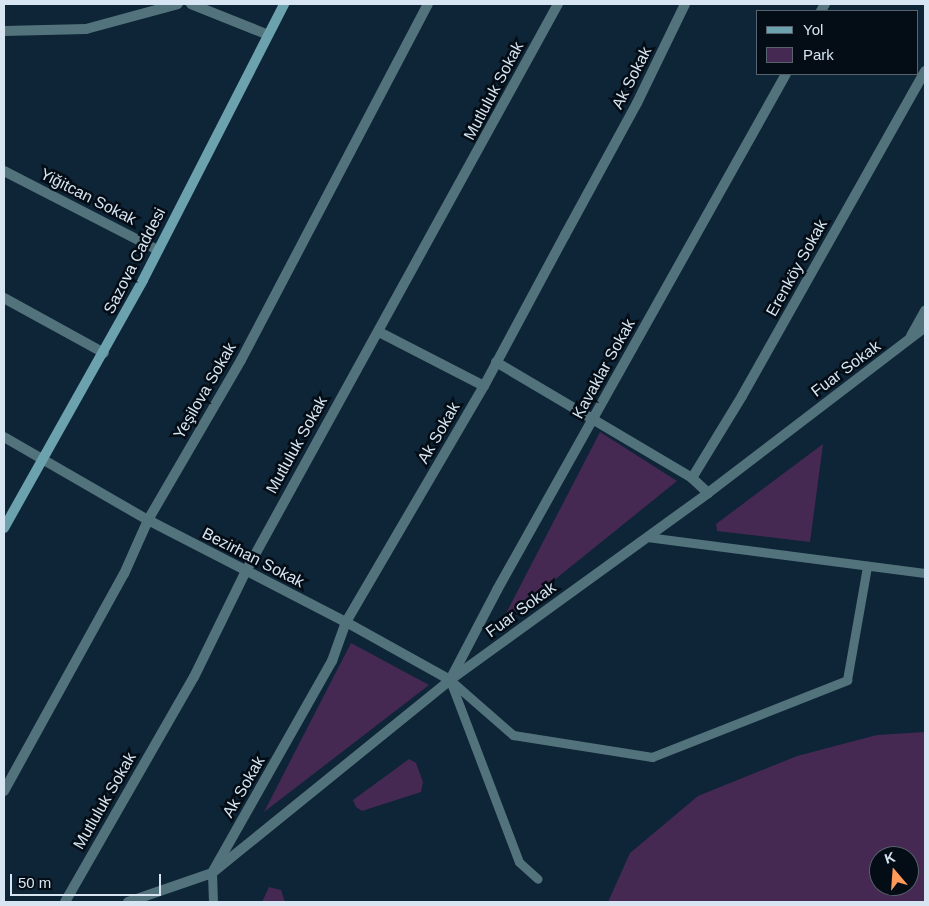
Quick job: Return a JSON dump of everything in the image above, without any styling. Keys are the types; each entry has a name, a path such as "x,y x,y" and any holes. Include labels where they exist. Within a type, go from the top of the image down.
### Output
{"street":[{"path":"4,31 86,29 178,4"},
{"path":"191,4 266,34"},
{"name":"Sazova Caddesi","path":"4,528 104,353 158,250 266,34 284,4"},
{"name":"Yeşilova Sokak","path":"4,791 124,574 148,520 241,360 428,4"},
{"name":"Mutluluk Sokak","path":"65,902 194,678 246,571 558,4"},
{"name":"Ak Sokak","path":"212,873 332,661 346,622 484,386 637,103 685,4"},
{"name":"Erenköy Sokak","path":"692,478 742,396 925,71"},
{"name":"Kavaklar Sokak","path":"450,680 785,75"},
{"name":"Yiğitcan Sokak","path":"4,171 158,250"},
{"path":"4,298 104,353"},
{"path":"910,339 925,311"},
{"name":"Fuar Sokak","path":"128,902 212,873 450,680 708,493 925,328"},
{"path":"379,332 484,386"},
{"path":"496,362 594,418 692,478 708,493"},
{"name":"Bezirhan Sokak","path":"4,437 148,520 346,622 450,680"}],"lane":[{"path":"647,537 925,573"},
{"path":"450,680 514,735 652,757 847,680 867,566"},
{"path":"450,680 518,862 538,879"},
{"path":"212,873 213,902"}],"green space":[{"path":"600,432 677,481 501,623"},
{"path":"823,444 810,542 717,531 716,524"},
{"path":"351,643 429,685 264,812"},
{"path":"925,732 925,902 608,902 630,853 698,796 797,756 877,735"},
{"path":"409,759 416,763 423,782 421,792 362,811 356,807 353,800"},
{"path":"269,887 281,890 285,902 262,902"}]}
